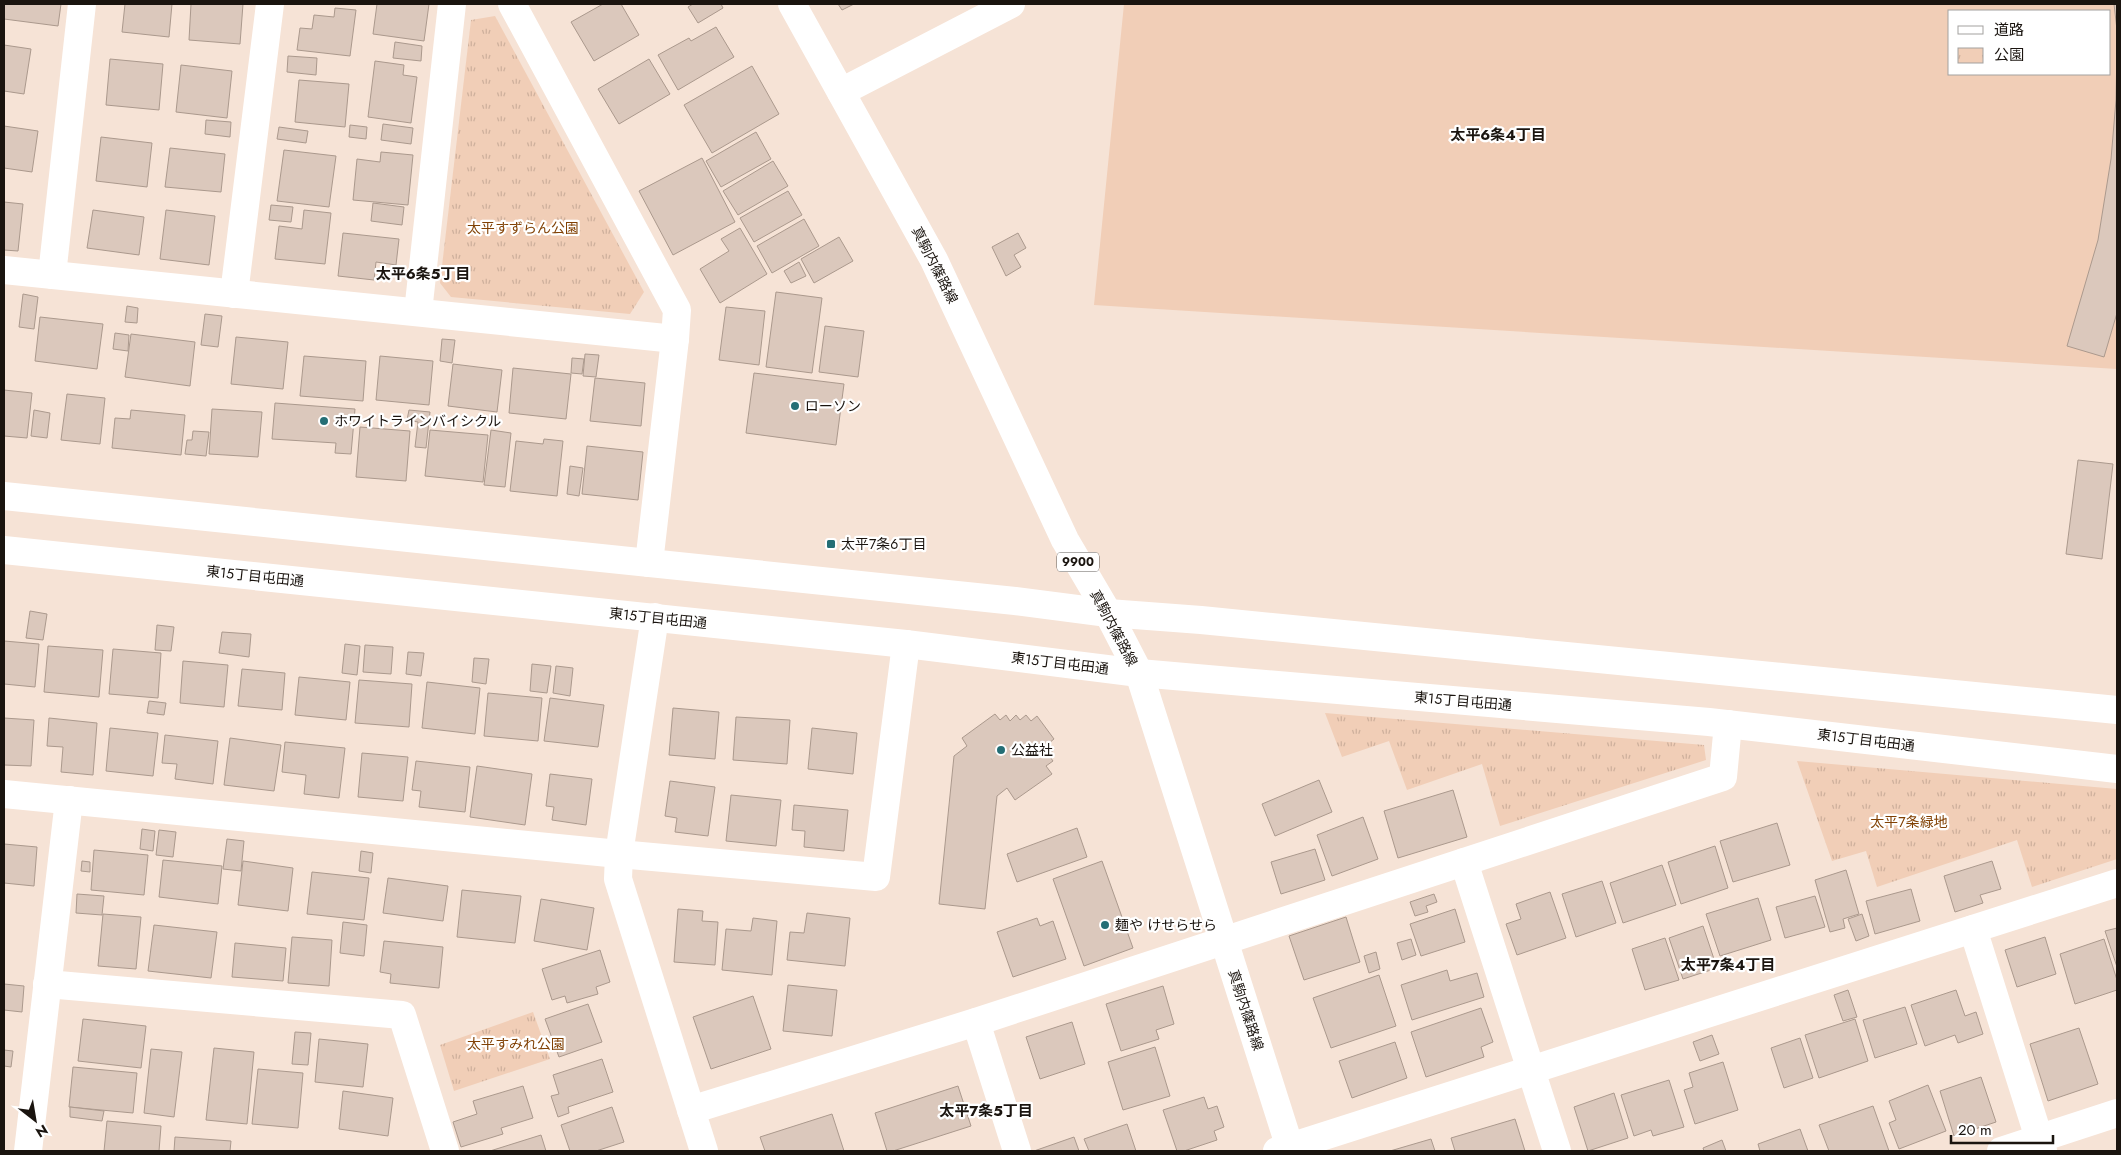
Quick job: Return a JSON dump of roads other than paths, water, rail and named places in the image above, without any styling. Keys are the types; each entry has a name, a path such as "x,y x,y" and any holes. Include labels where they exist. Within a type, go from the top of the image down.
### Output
{"street":[{"path":"52,275 82,4"},
{"path":"234,294 270,4"},
{"path":"418,312 452,4"},
{"path":"512,4 677,310 649,563"},
{"name":"真駒内篠路線","path":"792,4 934,260 1065,540 1108,613 1139,673 1224,940 1286,1150"},
{"path":"841,92 1011,4"},
{"path":"4,270 675,339"},
{"path":"4,496 1015,601 1108,613 1210,621 2117,710"},
{"name":"東15丁目屯田通","path":"4,550 906,644 1139,673 1728,724 2117,769"},
{"path":"655,617 619,854 618,879 704,1151"},
{"path":"4,794 876,877 906,644"},
{"path":"691,1110 976,1022 1723,777 1728,724"},
{"path":"28,1151 69,800"},
{"path":"1464,862 1557,1151"},
{"path":"1286,1150 2117,883"},
{"path":"1973,929 2042,1145"},
{"path":"47,984 402,1015 445,1151"},
{"path":"976,1022 1017,1151"},
{"path":"2001,1151 2042,1145 2117,1113"}],"place":[{"name":"ローソン","path":"795,406"},
{"name":"ホワイトラインバイシクル","path":"324,421"},
{"name":"太平7条6丁目","path":"831,544"},
{"name":"公益社","path":"1001,750"},
{"name":"麺や けせらせら","path":"1105,925"}],"district":[{"name":"太平6条4丁目","path":"1498,135"},
{"name":"太平6条5丁目","path":"423,274"},
{"name":"太平7条4丁目","path":"1728,965"},
{"name":"太平7条5丁目","path":"986,1111"}],"park label":[{"name":"太平すずらん公園","path":"523,228"},
{"name":"太平7条緑地","path":"1909,822"},
{"name":"太平すみれ公園","path":"516,1044"}]}
